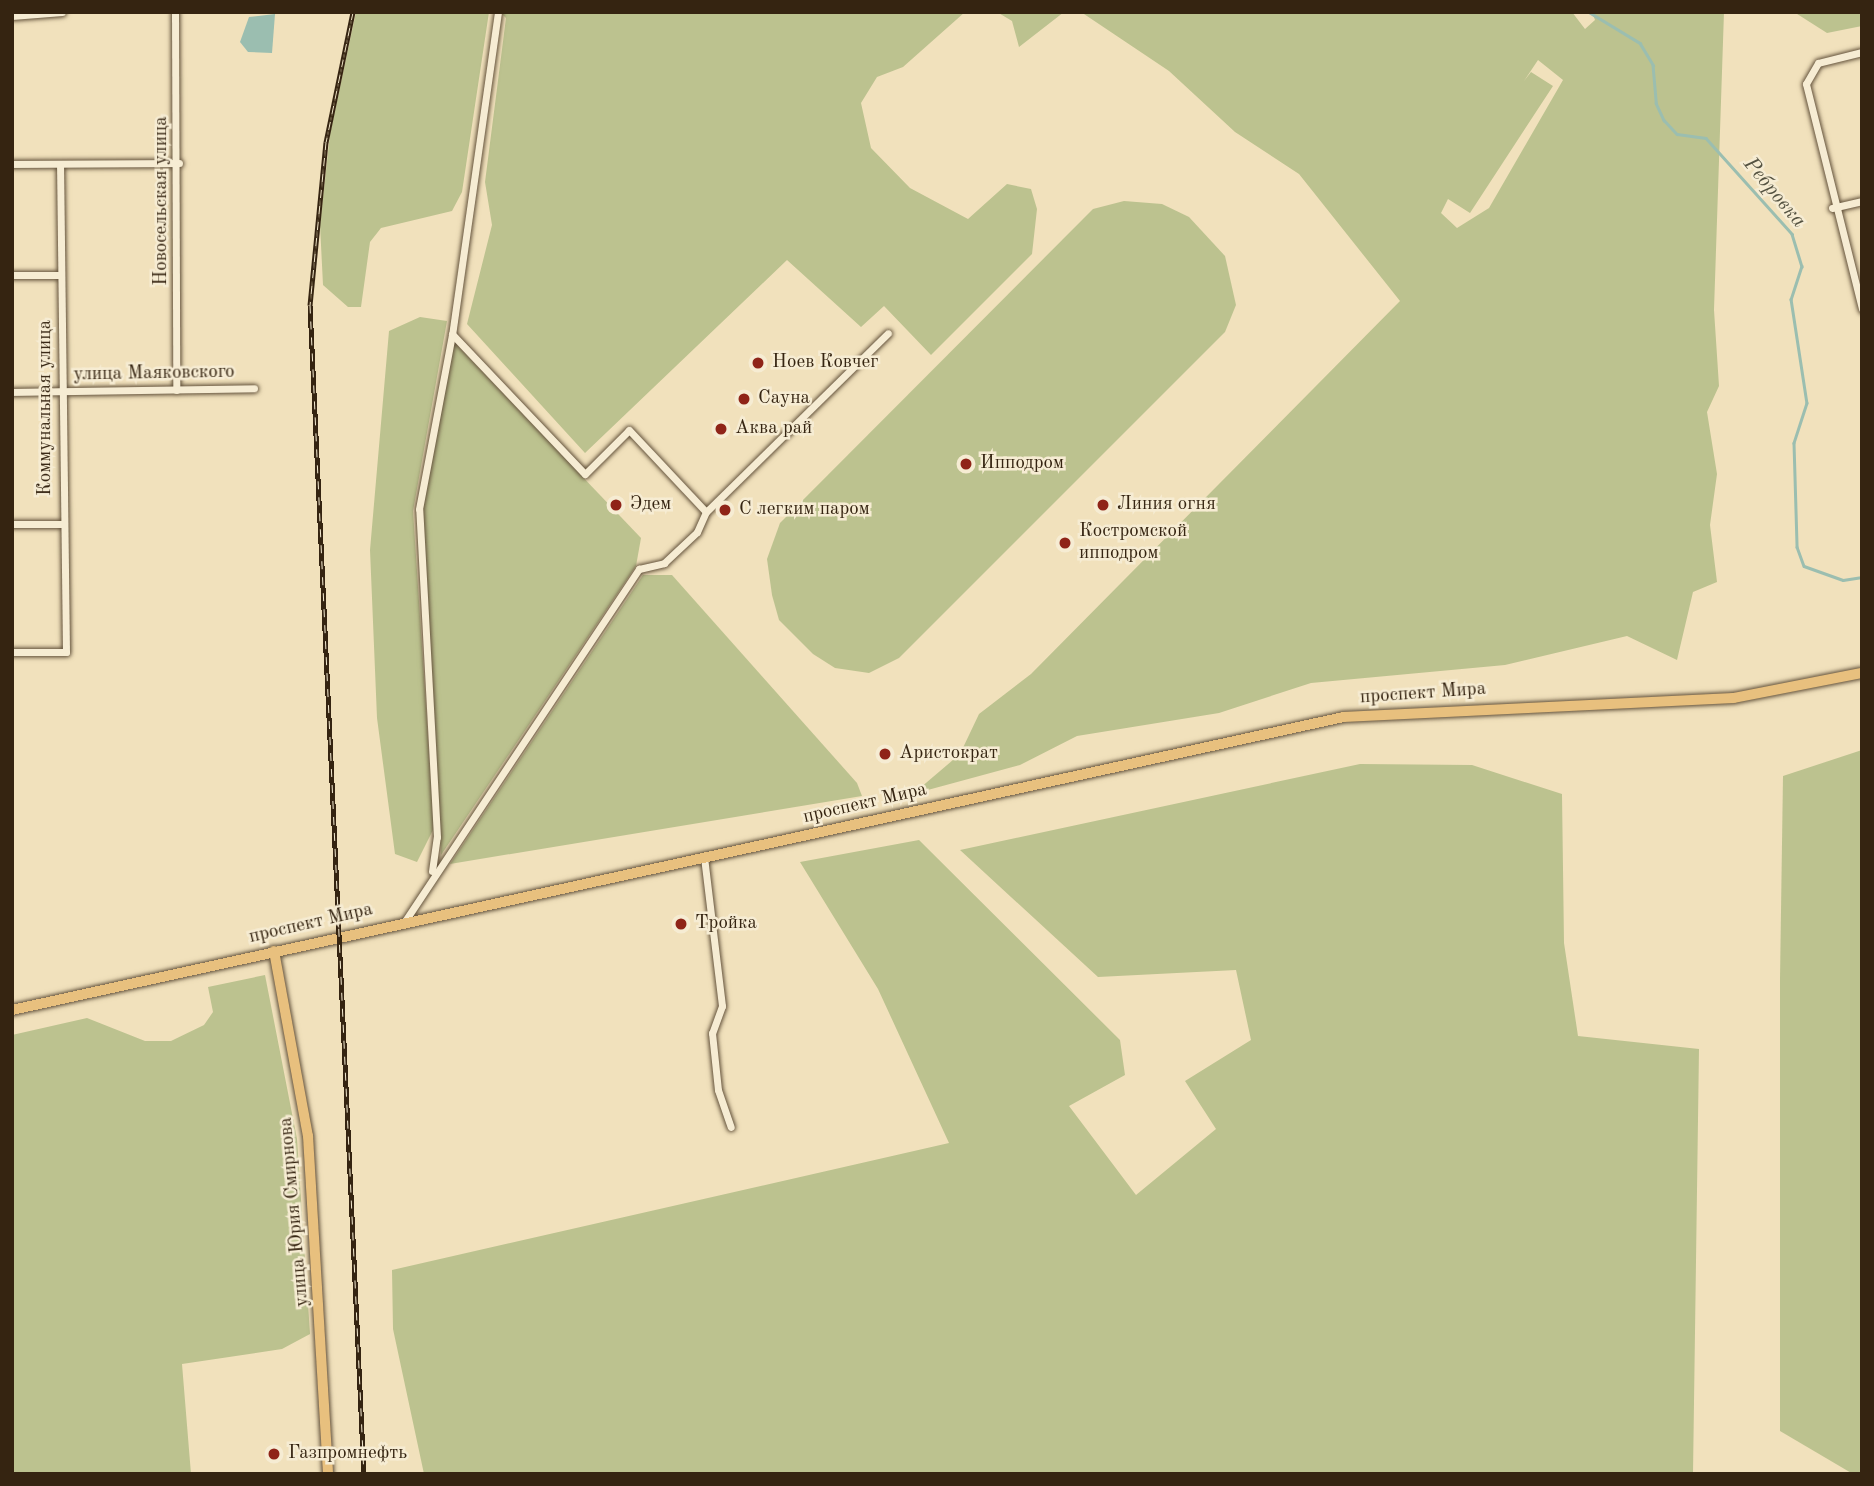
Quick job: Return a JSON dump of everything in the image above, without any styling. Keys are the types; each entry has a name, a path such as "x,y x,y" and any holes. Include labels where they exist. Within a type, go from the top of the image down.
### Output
{"main road":[{"name":"проспект Мира","path":"12,1010 405,921 1384,711 1734,698 1862,673"},
{"name":"улица Юрия Смирнова","path":"274,951 308,1136 328,1474"}],"street":[{"name":"Новосельская улица","path":"175,12 179,163 176,390"},
{"path":"431,875 437,837 419,509 452,334 498,12"},
{"path":"12,16 62,14"},
{"path":"1862,52 1812,70 1807,92 1832,208 1862,309"},
{"path":"12,163 179,163"},
{"name":"Коммунальная улица","path":"12,652 66,652 61,524 63,392 60,164"},
{"path":"1832,208 1862,201"},
{"path":"12,275 61,275"},
{"path":"405,921 431,875 639,569 664,563 697,532 706,512 888,333"},
{"path":"452,334 585,474 629,430 706,512"},
{"name":"улица Маяковского","path":"12,392 254,388"},
{"path":"12,524 61,524"},
{"path":"704,857 722,1006 712,1033 718,1090 731,1127"}],"green space":[{"path":"356,12 489,12 462,192 452,211 381,228 370,242 361,307 348,307 323,285 320,225 330,134"},
{"path":"500,12 965,12 903,67 877,77 861,103 871,148 910,188 968,219 1007,184 1031,189 1037,209 1032,254 931,355 884,306 861,327 787,260 585,453 467,324 492,225 485,182 506,18"},
{"path":"997,12 1064,12 1019,47 1012,21"},
{"path":"1081,12 1572,12 1585,29 1595,20 1592,12 1724,12 1714,310 1719,386 1707,412 1717,474 1710,525 1717,582 1693,592 1677,660 1627,636 1505,665 1311,683 1219,713 1077,736 1020,765 913,794 960,754 979,714 1031,674 1400,301 1299,174 1235,132 1169,71","holes":["1538,60 1563,80 1489,208 1457,228 1441,213 1448,199 1470,213 1553,86 1531,72 1524,81"]},
{"path":"1794,12 1862,12 1862,26 1827,33"},
{"name":"Ипподром","path":"1124,201 1162,204 1189,217 1225,256 1236,305 1225,332 899,658 869,673 835,668 813,654 779,620 772,595 767,559 780,523 1093,209"},
{"path":"420,317 447,321 413,511 434,828 417,862 395,854 377,718 370,550 389,331"},
{"path":"453,341 641,538 636,566 441,855 422,508"},
{"path":"643,575 672,575 857,783 862,796 450,864"},
{"path":"1862,750 1862,1474 1853,1474 1780,1431 1780,979 1783,776"},
{"path":"1360,764 1472,765 1562,794 1564,943 1578,1036 1699,1049 1693,1474 424,1474 393,1329 392,1270 949,1143 878,989 800,862 919,840 1120,1040 1125,1075 1069,1106 1136,1195 1216,1129 1185,1081 1251,1040 1236,970 1098,977 960,850"},
{"path":"265,975 297,1139 310,1334 282,1349 182,1364 191,1474 12,1474 12,1035 87,1018 145,1041 171,1041 204,1025 213,1012 208,987"}],"shaded area":[{"path":"275,14 272,53 248,52 240,42 249,17"}],"waterway":[{"name":"Ребровка","path":"1589,12 1640,43 1653,65 1656,103 1664,120 1677,134 1706,138 1792,234 1802,266 1791,299 1807,403 1794,443 1797,547 1804,566 1843,580 1862,577"}],"railway":[{"path":"353,12 326,142 310,305 364,1474"}],"place":[{"name":"Ноев Ковчег","path":"758,363"},
{"name":"Сауна","path":"744,399"},
{"name":"Аква рай","path":"721,429"},
{"name":"Ипподром","path":"966,464"},
{"name":"Эдем","path":"616,505"},
{"name":"Линия огня","path":"1103,505"},
{"name":"С легким паром","path":"725,510"},
{"name":"Костромской ипподром","path":"1065,543"},
{"name":"Аристократ","path":"885,754"},
{"name":"Тройка","path":"681,924"},
{"name":"Газпромнефть","path":"274,1454"}]}
